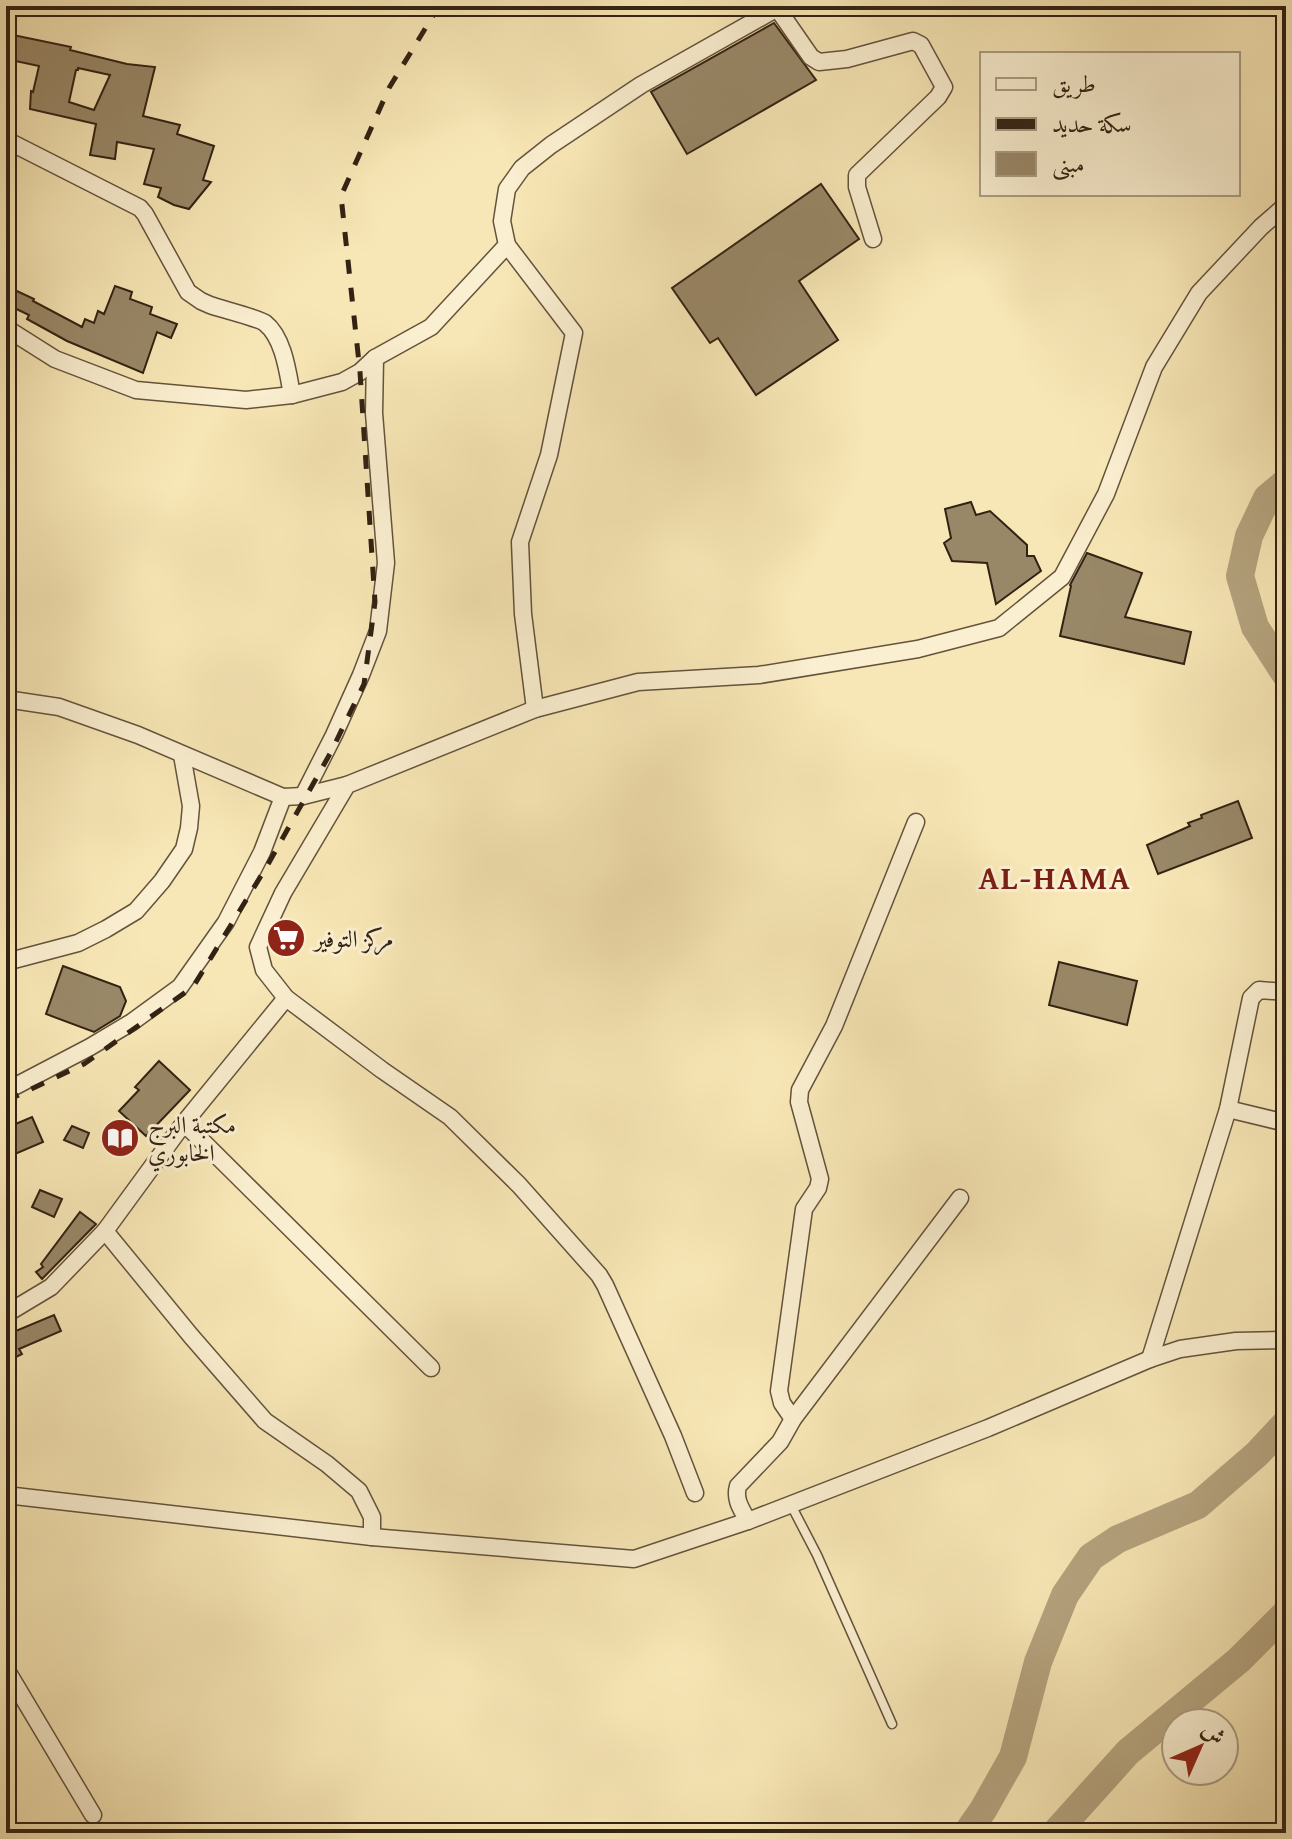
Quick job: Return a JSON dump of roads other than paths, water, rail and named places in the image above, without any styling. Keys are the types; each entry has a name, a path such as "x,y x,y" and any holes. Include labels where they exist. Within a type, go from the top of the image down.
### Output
{"street":[{"path":"535,709 523,614 520,542 549,455 574,333 507,245 502,221 507,189 522,168 641,85 779,7 811,57 819,62 847,59 913,41 921,45 944,87 938,97 857,175 857,187 873,239"},
{"path":"6,140 140,208 188,292 210,305 265,323 286,359 292,395"},
{"path":"6,699 59,707 138,735 283,797 303,796 347,785 535,709 638,682 759,675 918,649 999,628 1062,577 1106,494 1154,367 1199,293 1286,205"},
{"path":"6,328 55,359 136,390 246,400 292,395 342,382 360,372 375,358 431,327 507,245"},
{"path":"303,796 356,687 378,631 386,563 374,413 375,358"},
{"path":"6,962 78,943 106,929 136,911 162,881 184,849 189,828 191,806 182,755"},
{"path":"347,785 283,893 258,947 264,970 286,998 450,1117 519,1185 599,1275 673,1436 695,1493"},
{"path":"6,1091 132,1022 180,987 226,922 262,852 283,797"},
{"path":"793,1419 782,1403 779,1391 804,1209 818,1188 820,1179 799,1102 800,1090 834,1026 916,822"},
{"path":"1150,1359 1228,1109 1251,998 1259,990 1286,992"},
{"path":"6,1314 51,1287 105,1231 184,1123 286,998"},
{"path":"1228,1109 1286,1123"},
{"path":"184,1123 431,1368"},
{"path":"748,1521 738,1503 738,1486 780,1442 793,1419 960,1198"},
{"path":"105,1231 265,1421 327,1464 359,1491 372,1517 372,1537"},
{"path":"6,1495 372,1537 634,1559 748,1521 988,1428 1150,1359 1180,1349 1236,1341 1286,1340"},
{"path":"6,1669 93,1815"}],"lane":[{"path":"790,1504 817,1555 892,1724"}],"waterway":[{"path":"1286,482 1267,498 1249,536 1240,576 1255,627 1286,675"},
{"path":"967,1833 1013,1757 1038,1662 1065,1595 1091,1557 1118,1539 1198,1505 1257,1454 1286,1423"},
{"path":"1055,1833 1128,1752 1239,1660 1286,1613"}],"railway":[{"path":"6,1101 84,1064 193,987 267,866 331,752 364,684 375,602 360,372 341,196 389,88 439,6"}],"place":[{"name":"مركز التوفير","path":"286,938"},
{"name":"مكتبة البرج الخابوري","path":"120,1138"}],"district":[{"name":"AL-HAMA","path":"1055,877"}]}
